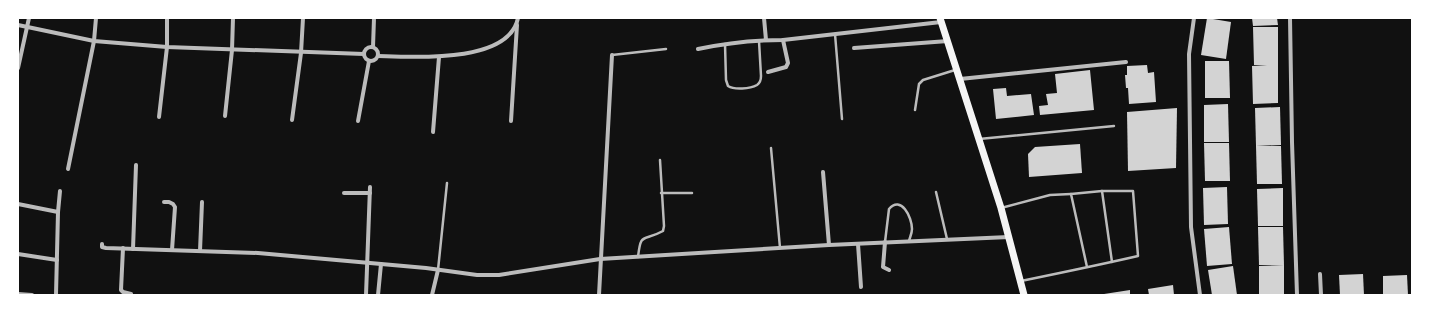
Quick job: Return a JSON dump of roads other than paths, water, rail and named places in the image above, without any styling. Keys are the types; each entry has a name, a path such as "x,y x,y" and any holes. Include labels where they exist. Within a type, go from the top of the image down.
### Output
{"main road":[{"path":"941,20 1009,237 1024,295"}],"street":[{"path":"18,68 29,18"},
{"path":"68,169 94,41 96,18"},
{"path":"159,117 167,47 167,18"},
{"path":"225,116 232,50 233,18"},
{"path":"292,120 301,53 303,18"},
{"path":"374,18 373,47 378,52 378,56"},
{"path":"512,121 518,18"},
{"path":"764,18 766,40"},
{"path":"1194,18 1189,54 1191,227 1200,295"},
{"path":"1290,18 1297,295"},
{"path":"698,49 724,44 783,40 941,20"},
{"path":"18,25 94,41 167,47 301,53 364,54"},
{"path":"378,56 439,57 482,51 507,38 517,25"},
{"path":"768,72 786,67 788,63 783,40"},
{"path":"854,48 948,40"},
{"path":"364,54 367,48 373,47"},
{"path":"364,54 369,61"},
{"path":"599,295 612,55"},
{"path":"369,61 374,61 378,56"},
{"path":"433,132 439,57"},
{"path":"358,121 369,61"},
{"path":"960,79 1126,62"},
{"path":"133,249 136,165"},
{"path":"823,172 829,245"},
{"path":"366,295 370,187"},
{"path":"56,295 60,191"},
{"path":"344,193 370,193"},
{"path":"164,202 169,202 175,207 172,250"},
{"path":"200,251 202,202"},
{"path":"18,204 58,212"},
{"path":"102,244 104,248 258,253 380,264 477,275 499,275 600,259 829,245 1009,237"},
{"path":"885,242 883,267 889,270"},
{"path":"858,244 861,287"},
{"path":"123,248 121,290 131,294"},
{"path":"18,254 57,260"},
{"path":"378,295 380,264"},
{"path":"432,295 438,270"},
{"path":"1320,274 1321,295"},
{"path":"18,294 32,295"}],"lane":[{"path":"835,34 842,119"},
{"path":"724,44 726,80 728,86 736,88 752,86 760,82 759,41"},
{"path":"612,55 666,49"},
{"path":"915,110 919,84 923,80 957,70"},
{"path":"979,139 1114,126"},
{"path":"771,148 780,248"},
{"path":"638,257 640,242 643,239 663,231 664,226 660,160"},
{"path":"438,270 447,183"},
{"path":"1000,208 1050,195 1102,191 1133,191 1138,256 1021,281"},
{"path":"1102,191 1112,262"},
{"path":"936,192 947,239"},
{"path":"661,193 692,193"},
{"path":"1071,194 1087,267"},
{"path":"885,242 889,209 891,206 896,204 903,206 911,221 912,231 909,241"}]}
